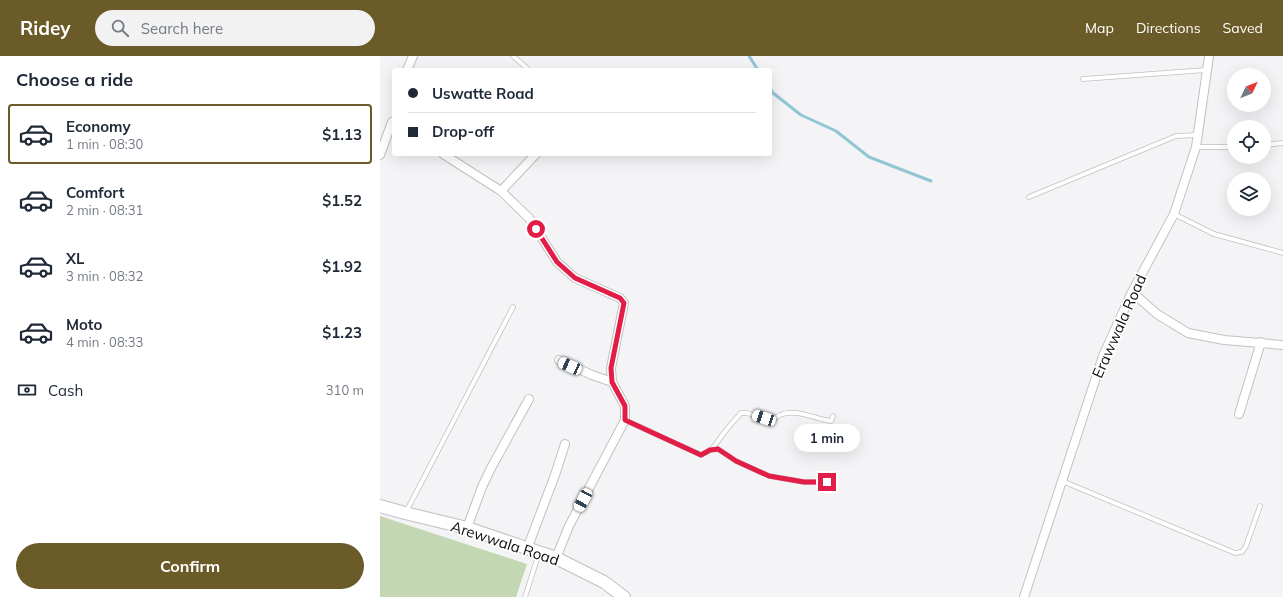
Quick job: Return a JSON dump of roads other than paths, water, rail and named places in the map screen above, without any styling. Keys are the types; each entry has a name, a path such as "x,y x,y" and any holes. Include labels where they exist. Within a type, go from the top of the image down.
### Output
{"street":[{"path":"408,68 413,56"},
{"name":"Erawwala Road","path":"1024,597 1102,356 1132,292 1174,214 1196,146 1209,56"},
{"path":"380,156 392,123"},
{"path":"446,156 501,191 529,218 557,262 575,278 620,298 624,303 611,368 612,382 625,406 625,420 569,526 556,558"},
{"path":"501,191 534,156"},
{"path":"1132,292 1157,314 1188,333 1224,340 1283,345"},
{"path":"1239,414 1261,342"},
{"path":"559,360 592,376 612,382"},
{"path":"467,528 490,470 529,400"},
{"path":"527,548 555,475 565,444"},
{"name":"Arewwala Road","path":"380,506 467,528 556,558 604,582 624,597"}],"lane":[{"path":"513,56 527,68"},
{"path":"1083,79 1206,70"},
{"path":"1029,197 1176,136 1198,135"},
{"path":"1271,144 1283,143"},
{"path":"1196,146 1227,147"},
{"path":"1174,214 1214,234 1283,253"},
{"path":"406,513 513,307"},
{"path":"625,420 701,455 710,450 717,443 722,434 741,413 747,413 772,421 780,415 791,413 831,421 833,416"},
{"path":"710,450 718,449 736,461 769,476 804,482 827,482"},
{"path":"1062,481 1235,553 1242,552 1246,546 1260,506"},
{"path":"525,597 539,553"}],"waterway":[{"path":"749,56 757,68"},
{"path":"772,91 801,115 836,131 869,157 931,181"}]}
